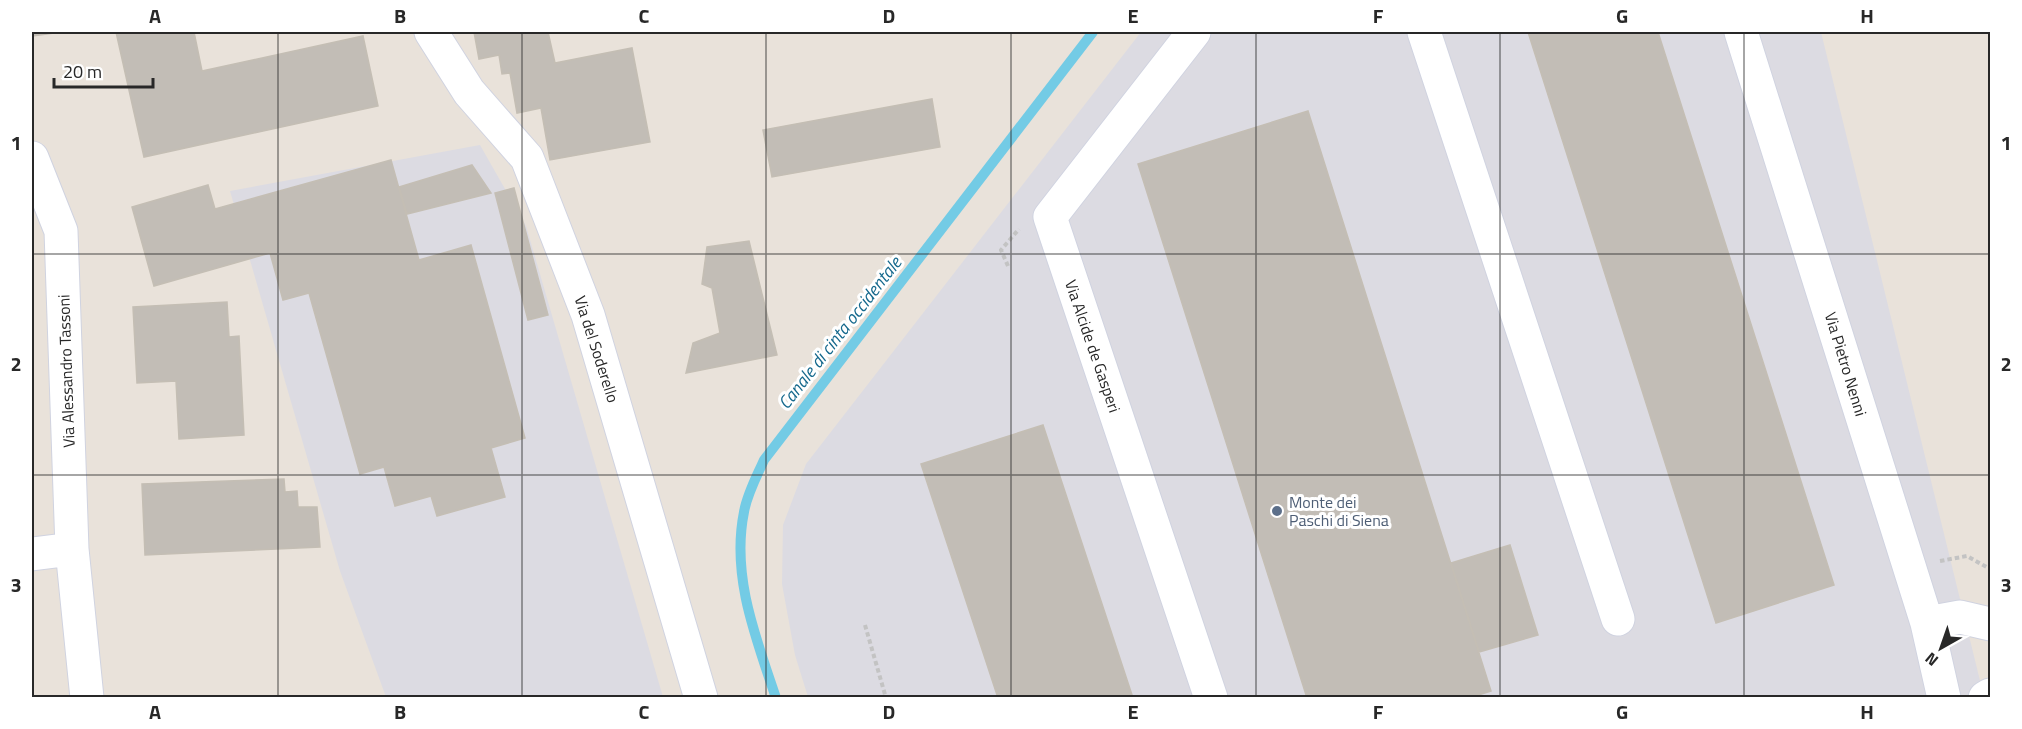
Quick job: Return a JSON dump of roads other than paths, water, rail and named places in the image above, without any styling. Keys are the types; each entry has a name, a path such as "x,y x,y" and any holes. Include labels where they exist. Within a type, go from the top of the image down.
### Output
{"street":[{"name":"Via del Soderello","path":"431,32 469,92 527,158 588,315 701,698"},
{"name":"Via Alcide de Gasperi","path":"1194,32 1050,217 1211,698"},
{"path":"1424,32 1618,619"},
{"name":"Via Pietro Nenni","path":"1741,32 1927,623 1944,698"},
{"name":"Via Alessandro Tassoni","path":"32,158 61,231 72,549 87,698"},
{"path":"32,554 72,549"},
{"path":"1927,623 1960,617 1990,624"},
{"path":"1985,698 1990,695"}],"waterway":[{"name":"Canale di cinta occidentale","path":"776,698 754,630 743,583 741,536 745,505 752,485 764,460 1093,32"}],"place":[{"name":"Monte dei Paschi di Siena","path":"1277,511"}]}
